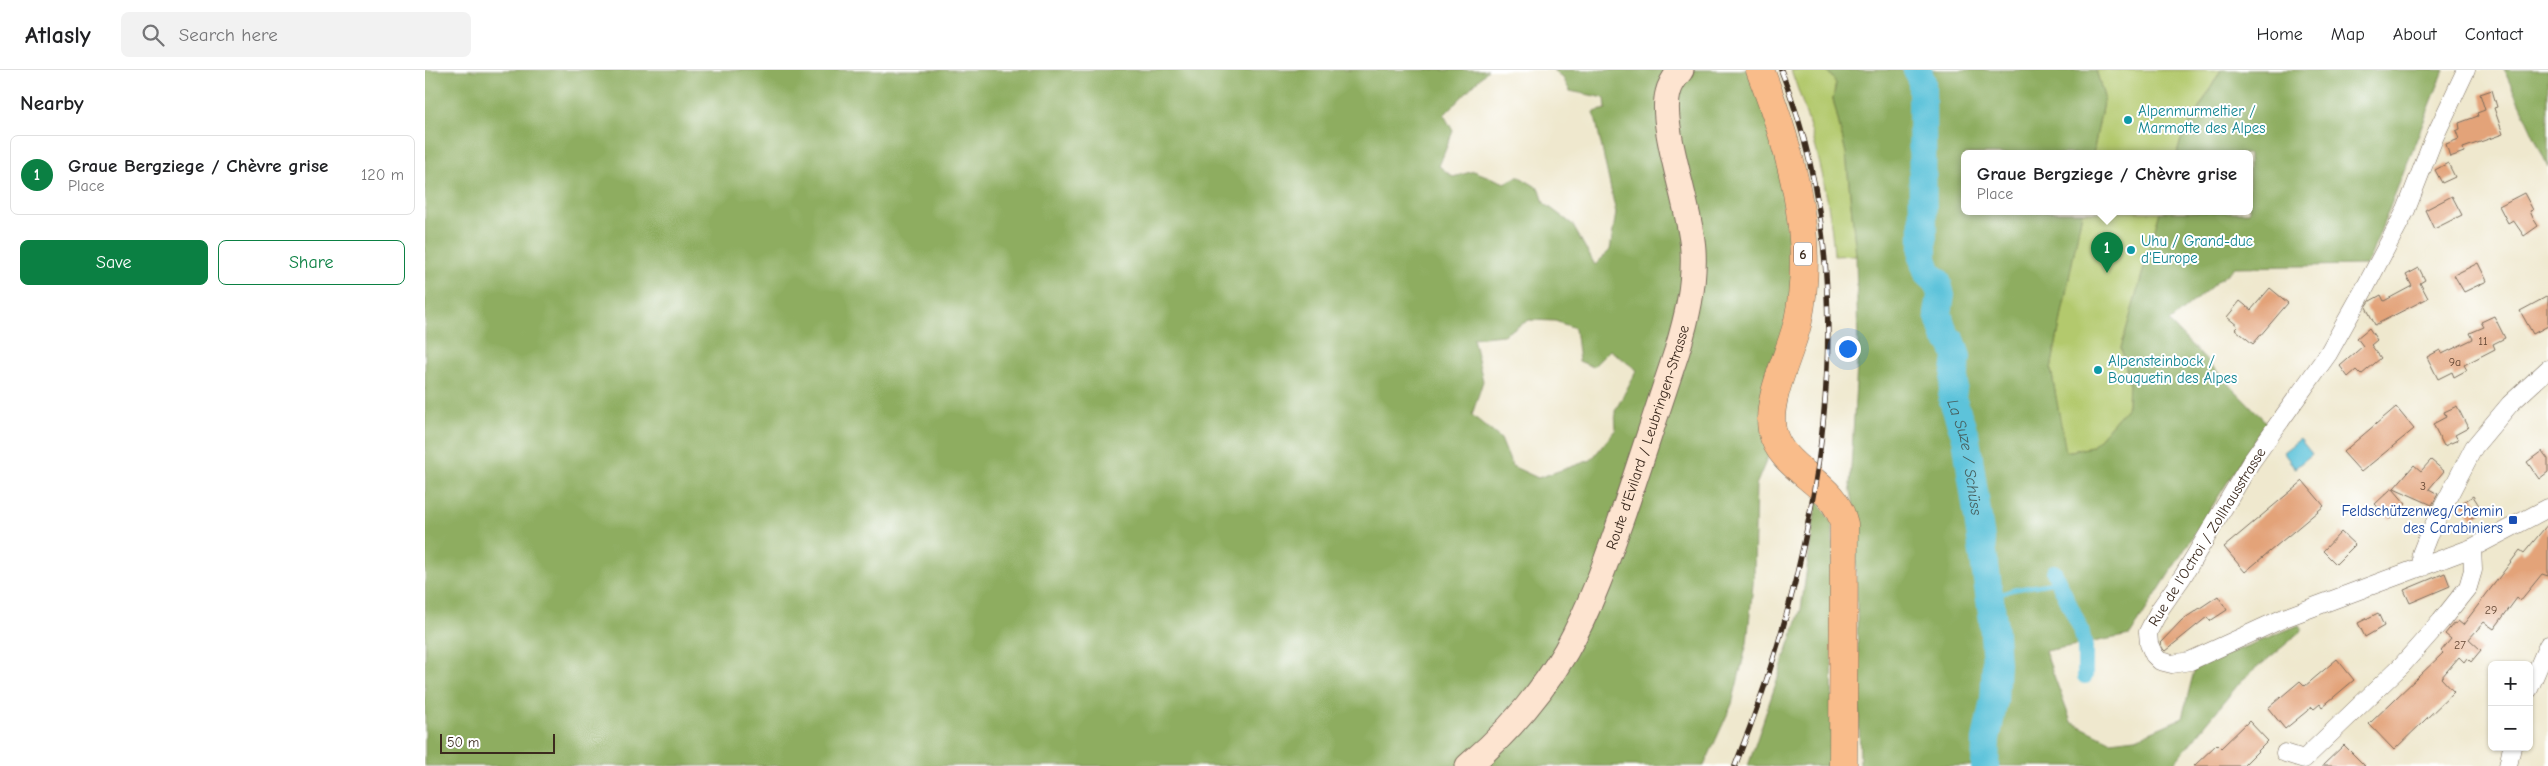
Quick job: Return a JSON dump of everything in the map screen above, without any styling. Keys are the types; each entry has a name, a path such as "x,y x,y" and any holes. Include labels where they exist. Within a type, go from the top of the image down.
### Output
{"main road":[{"name":"6","path":"1760,70 1792,168 1798,194 1803,247 1798,319 1778,385 1772,425 1775,440 1782,452 1832,497 1840,510 1844,524 1843,766"}],"street":[{"name":"Route d'Evilard / Leubringen-Strasse","path":"1468,766 1524,710 1565,652 1579,627 1612,547 1677,351 1685,322 1694,267 1691,230 1667,115 1667,94 1672,82 1681,70"},
{"name":"Rue de l'Octroi / Zollhausstrasse","path":"2466,70 2434,138 2406,210 2366,286 2328,354 2251,462 2183,576 2160,609 2148,632 2149,644 2153,655 2160,661 2172,664 2190,661 2284,618 2472,548 2548,508"},
{"path":"2423,567 2421,554 2441,507 2474,447 2510,404 2548,369"},
{"path":"2285,753 2304,759 2402,665 2441,622 2469,587 2473,570 2472,548"},
{"path":"2533,680 2548,646"},
{"path":"2508,766 2511,751"}],"green space":[{"path":"425,70 1488,70 1444,115 1453,131 1439,166 1453,177 1474,171 1505,183 1518,176 1540,189 1544,203 1572,224 1595,265 1610,250 1616,213 1594,112 1606,109 1605,98 1570,91 1563,78 1553,70 1760,70 1801,219 1775,440 1756,485 1754,574 1747,643 1732,704 1704,766 425,766","holes":["1529,320 1555,321 1575,328 1579,361 1593,367 1610,350 1637,370 1615,411 1616,429 1591,460 1538,478 1512,466 1501,439 1472,415 1483,381 1473,338 1503,335"]},
{"path":"1791,70 1827,70 1836,83 1833,99 1846,153 1856,255 1834,256 1829,208 1819,161"},
{"path":"1827,70 2096,70 2104,97 2094,150 1961,150 1961,215 2081,215 2051,369 2066,452 2092,447 2128,406 2129,381 2121,348 2159,215 2253,215 2253,150 2178,150 2181,140 2221,70 2444,70 2367,265 2235,267 2169,322 2266,422 2130,635 2045,651 2071,722 2110,741 2136,738 2182,718 2195,667 2299,625 2303,630 2241,681 2172,766 1860,766 1855,514 1850,485 1858,348 1856,255 1846,153 1833,99 1836,83"},
{"path":"2096,70 2221,70 2181,139 2178,150 2094,150 2104,97"},
{"path":"2504,70 2548,70 2548,167"},
{"path":"2081,215 2159,215 2121,348 2129,381 2128,406 2092,447 2065,452 2051,369"},
{"path":"1817,499 1833,525 1832,766 1748,766 1801,609"}],"water":[{"path":"2300,439 2312,454 2295,468 2283,452"}],"building":[{"path":"2492,90 2497,107 2494,108 2503,134 2463,148 2464,152 2450,157 2446,144 2459,139 2456,131 2460,129 2459,123 2478,116 2477,113 2485,110 2480,94"},
{"path":"2448,163 2455,177 2442,183 2435,170"},
{"path":"2524,193 2533,210 2530,211 2538,226 2524,236 2513,220 2508,223 2499,206"},
{"path":"2452,196 2462,215 2434,229 2425,210"},
{"path":"2478,263 2487,281 2464,292 2454,275"},
{"path":"2419,268 2425,280 2420,283 2428,298 2375,325 2366,307 2370,301 2381,295 2384,301 2412,286 2406,275"},
{"path":"2270,288 2288,303 2253,344 2235,329 2238,326 2227,317 2240,301 2251,310"},
{"path":"2548,296 2548,326 2533,334 2520,311"},
{"path":"2494,316 2505,338 2493,344 2495,349 2464,365 2467,370 2454,377 2452,372 2438,379 2427,357 2440,350 2442,354 2473,339 2470,333 2484,327 2481,322"},
{"path":"2369,328 2377,340 2371,345 2381,358 2361,375 2356,370 2348,377 2340,366 2363,346 2357,338"},
{"path":"2457,406 2468,428 2455,435 2458,440 2444,446 2433,424 2446,417 2444,412"},
{"path":"2396,407 2414,429 2361,472 2343,452"},
{"path":"2542,451 2548,459 2548,472 2539,479 2527,462"},
{"path":"2431,460 2444,471 2429,489 2438,494 2432,505 2394,488 2414,465 2421,471"},
{"path":"2303,481 2324,506 2245,572 2224,547"},
{"path":"2391,489 2406,504 2390,519 2375,504"},
{"path":"2473,496 2483,512 2472,519 2462,503"},
{"path":"2548,524 2548,576 2542,574 2520,601 2517,598 2494,629 2484,622 2469,639 2481,650 2471,662 2467,658 2464,662 2459,657 2441,678 2454,692 2394,750 2369,724 2443,653 2441,651 2451,639 2445,634 2458,621 2463,625 2520,550 2524,553"},
{"path":"2341,532 2355,545 2336,564 2323,551"},
{"path":"2445,573 2450,586 2410,603 2404,590"},
{"path":"2218,596 2227,610 2210,621 2207,617 2165,651 2163,649 2160,643 2182,620"},
{"path":"2378,613 2384,626 2365,637 2358,623"},
{"path":"2337,659 2354,680 2322,707 2320,704 2314,709 2312,707 2285,729 2268,708 2300,681 2305,686"},
{"path":"2249,721 2268,741 2243,766 2194,766 2217,744 2221,748"},
{"path":"2344,745 2365,766 2322,766"}],"waterway":[{"name":"La Suze / Schüss","path":"1917,70 1922,82 1923,259 1928,273 1937,281 1941,295 1938,314 1945,336 1952,342 1957,357 1952,398 1966,438 1993,620 1996,663 1994,700 1986,740 1985,766"},
{"path":"2054,572 2081,629 2085,647 2085,676"},
{"path":"1989,599 2012,590 2057,582"}],"railway":[{"path":"1735,766 1765,684 1791,598 1811,510 1823,421 1828,331 1823,242 1808,155 1781,70"}],"place":[{"name":"Alpenmurmeltier / Marmotte des Alpes","path":"2128,120"},
{"name":"Uhu / Grand-duc d'Europe","path":"2131,250"},
{"name":"Graue Bergziege / Chèvre grise","path":"2107,273"},
{"name":"Alpensteinbock / Bouquetin des Alpes","path":"2098,370"},
{"name":"Feldschützenweg/Chemin des Carabiniers","path":"2513,520"}]}
